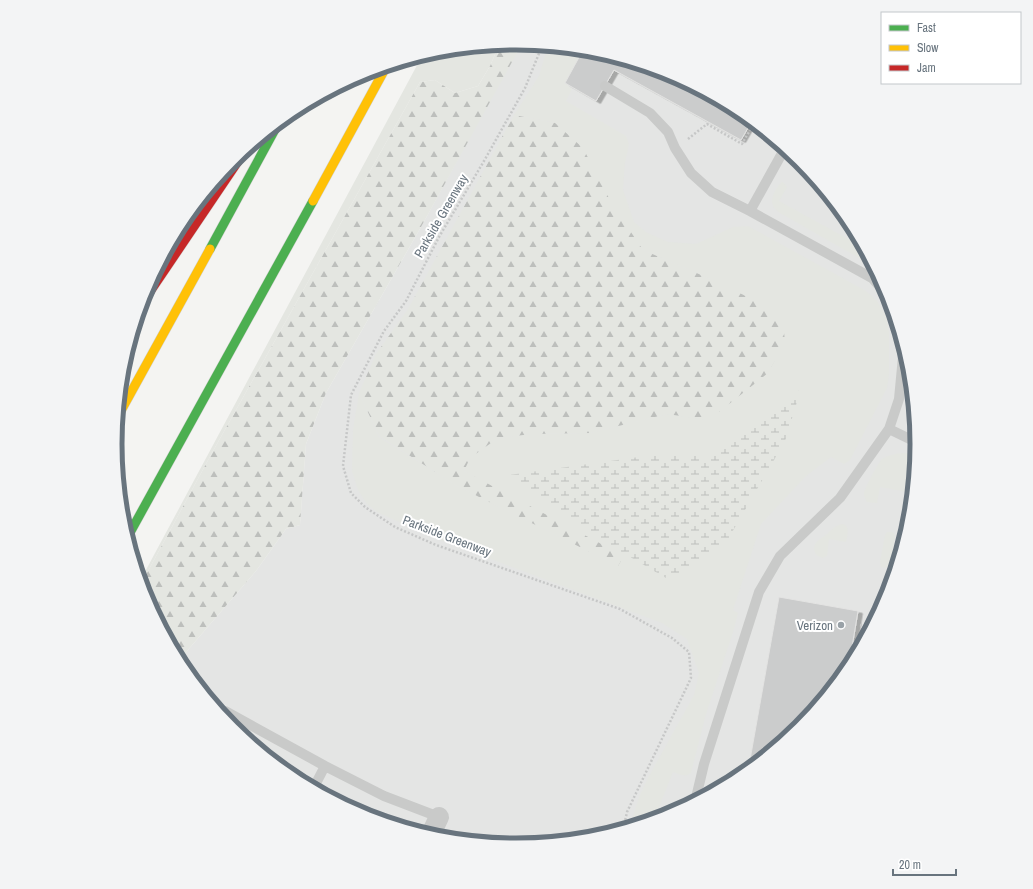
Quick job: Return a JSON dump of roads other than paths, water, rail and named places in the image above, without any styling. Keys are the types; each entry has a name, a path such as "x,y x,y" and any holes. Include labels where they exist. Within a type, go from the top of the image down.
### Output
{"highway":[{"path":"132,530 382,74"},
{"path":"124,405 272,136"},
{"path":"159,278 231,173"}],"street":[{"path":"433,830 439,817"}],"lane":[{"path":"605,86 650,113 668,132 675,148 691,173 712,192 750,211 872,278 875,282"},
{"path":"750,211 782,153"},
{"path":"697,795 704,764 759,592 780,556 840,498 890,429 900,399 903,366"},
{"path":"890,429 911,439"},
{"path":"228,713 384,796 439,817"},
{"path":"316,784 326,766"}],"place":[{"name":"Verizon","path":"841,625"}]}
